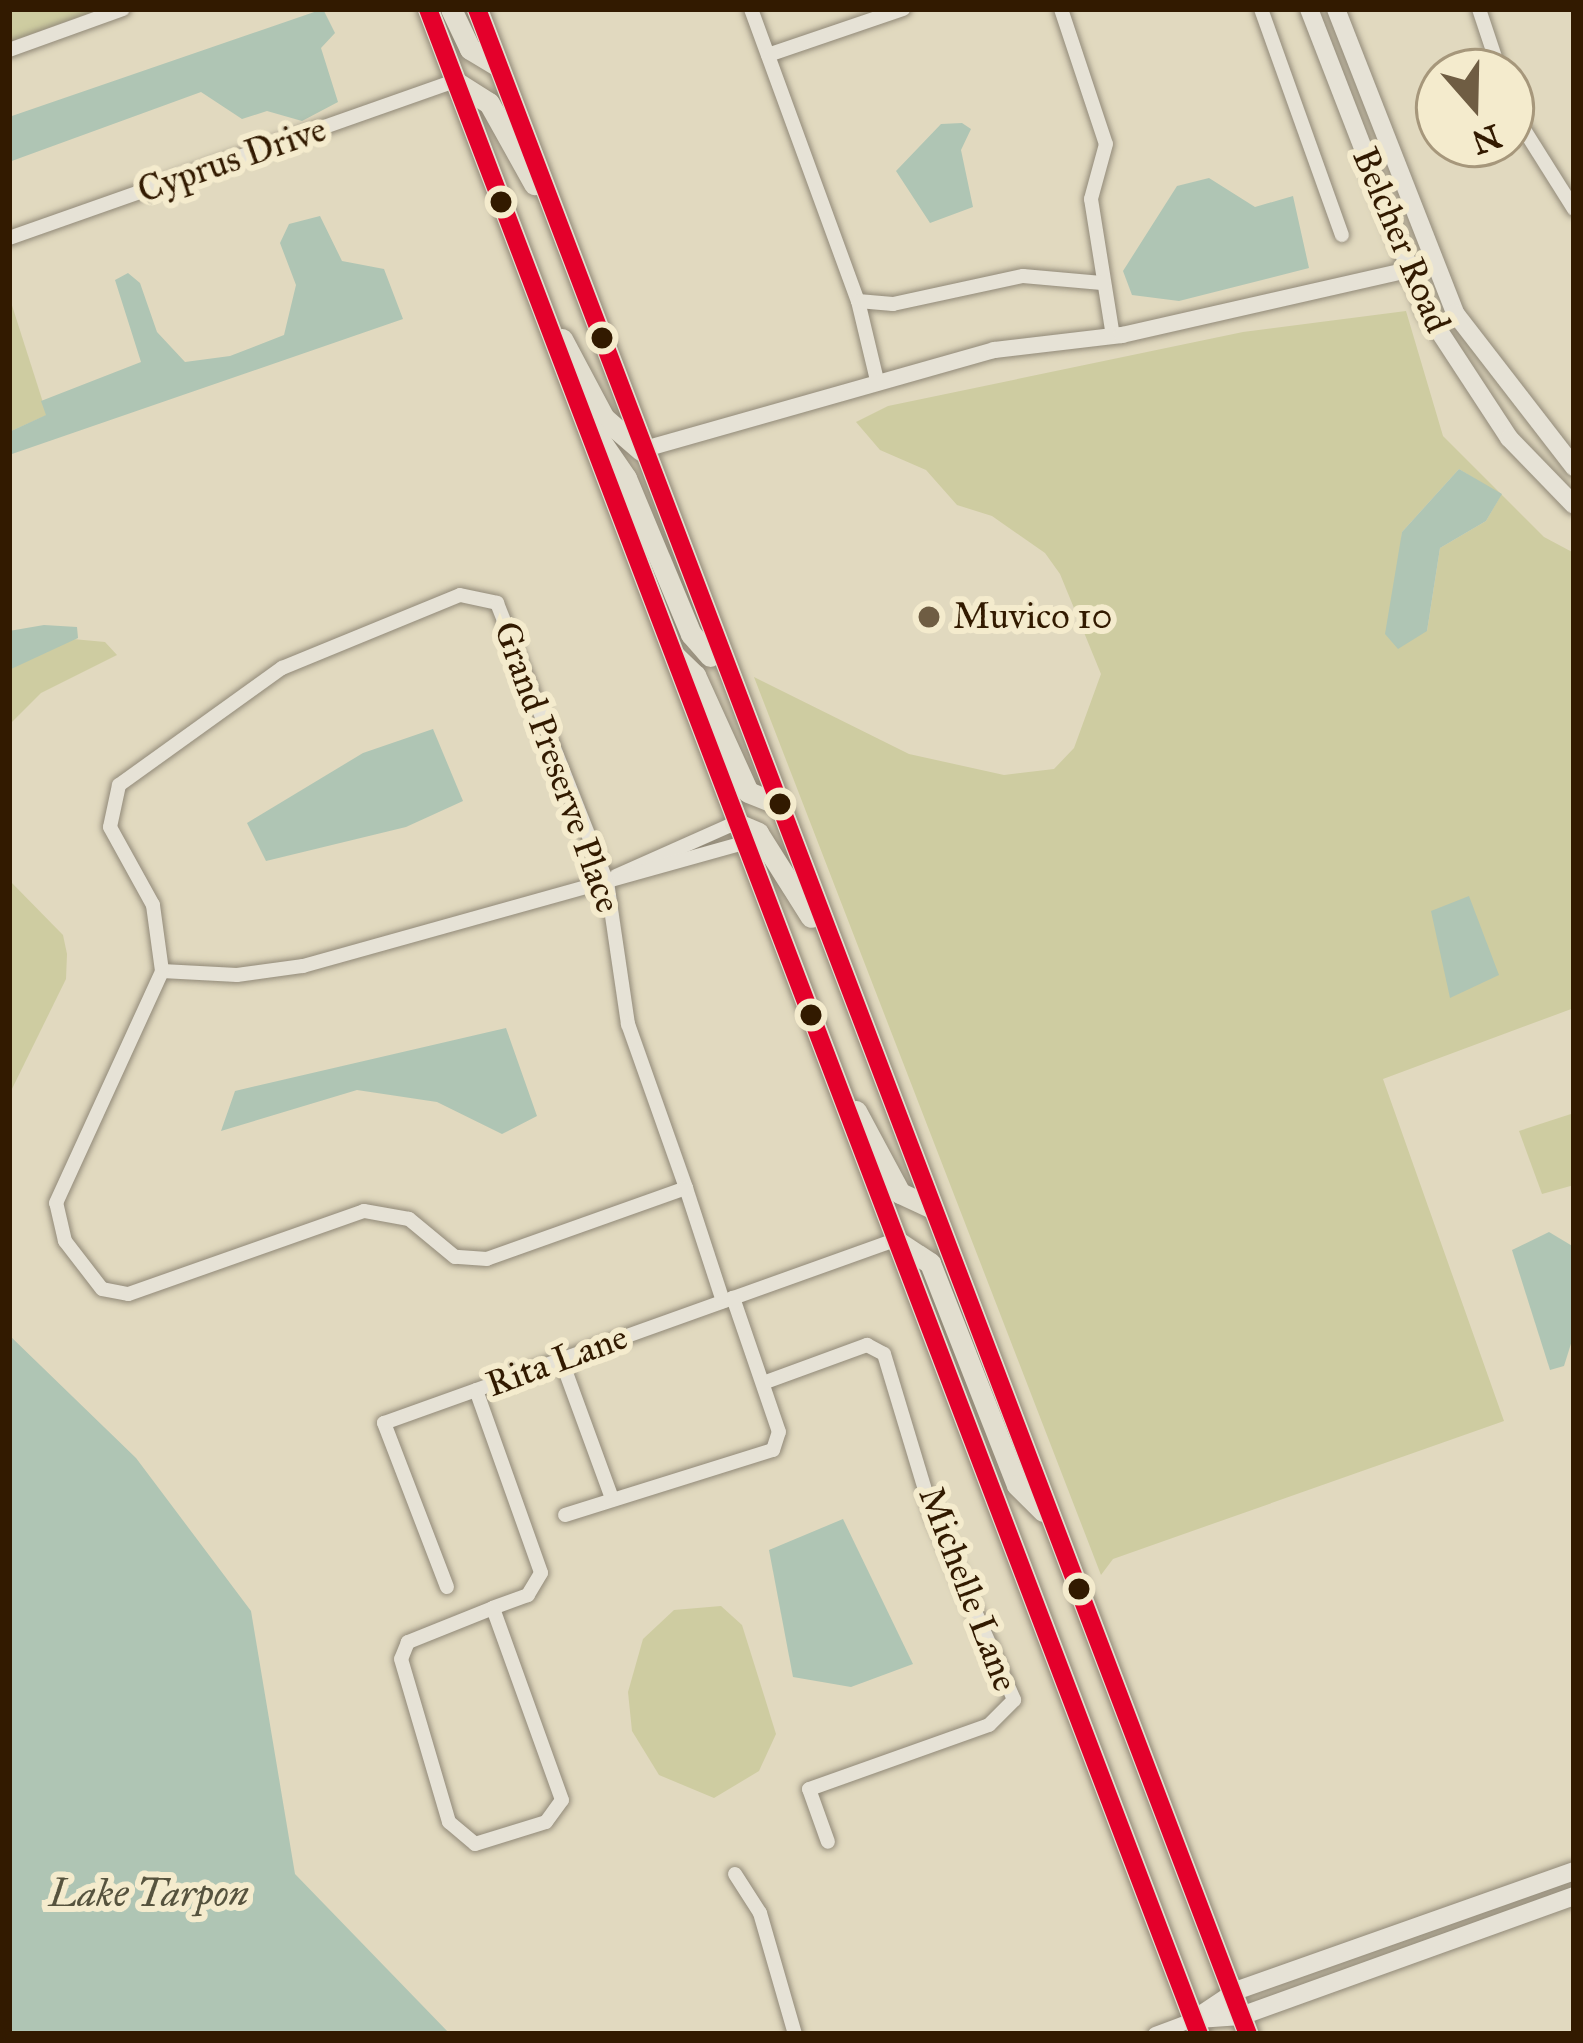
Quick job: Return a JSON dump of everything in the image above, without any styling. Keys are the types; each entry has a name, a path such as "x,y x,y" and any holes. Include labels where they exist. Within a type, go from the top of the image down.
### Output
{"highway":[{"path":"428,9 1196,2027"},
{"path":"451,9 470,49 498,66"},
{"path":"477,9 722,670 1245,2025"},
{"path":"454,82 489,103 551,209"},
{"path":"538,304 604,418 641,450"},
{"path":"580,416 616,458 691,634 722,670"},
{"path":"670,652 694,675 748,792 777,804"},
{"path":"739,833 769,847 832,946"},
{"path":"832,1076 900,1193 932,1208"},
{"path":"895,1240 930,1262 1017,1485 1048,1515"}],"main road":[{"name":"Belcher Road","path":"1309,9 1406,271 1476,393 1574,505"},
{"name":"Belcher Road","path":"1336,9 1431,265 1504,385 1574,467"},
{"path":"1196,2027 1232,1993 1574,1870"},
{"path":"1196,2027 1245,2025 1574,1897"}],"street":[{"path":"9,50 123,9"},
{"path":"751,9 858,301 877,380"},
{"path":"768,55 903,9"},
{"path":"1061,9 1106,143 1091,200 1113,336"},
{"path":"1261,9 1342,235"},
{"path":"1479,9 1492,48"},
{"name":"Cyprus Drive","path":"9,238 454,82"},
{"path":"1535,147 1574,209"},
{"path":"641,450 994,350 1113,336 1431,265"},
{"path":"858,301 893,304 1023,276 1102,283"},
{"name":"Grand Preserve Place","path":"162,970 153,905 110,827 119,785 282,668 474,593 505,614 607,882 628,1024 763,1383 779,1442 708,1474 611,1496"},
{"path":"686,1188 488,1259 455,1257 410,1219 364,1211 128,1294 102,1288 60,1230 58,1186 162,970 237,975 303,966 607,882 739,833"},
{"name":"Rita Lane","path":"447,1587 384,1423 895,1240"},
{"name":"Michelle Lane","path":"763,1383 876,1346 933,1516 1014,1700 989,1725 809,1789 828,1842"},
{"path":"561,1359 611,1496 565,1515"},
{"path":"476,1390 542,1574 528,1595 493,1608 408,1642 401,1659 449,1822 475,1844 546,1822 562,1800 493,1608"},
{"path":"735,1874 760,1913 795,2034"},
{"path":"1155,2034 1196,2027"}],"shaded area":[{"path":"9,9 100,9 9,42"},
{"path":"9,296 47,415 9,432"},
{"path":"1406,311 1443,436 1544,537 1574,553 1574,1008 1383,1079 1504,1421 1113,1559 1101,1575 754,677 909,754 1004,775 1054,769 1074,748 1101,674 1060,574 1045,553 992,516 957,505 926,470 880,450 856,422 888,406 1243,332","holes":["1459,469 1501,495 1486,521 1440,548 1427,631 1399,569 1402,532"]},
{"path":"62,638 105,642 117,655 41,693 9,725 9,662"},
{"path":"9,880 63,935 67,954 66,979 9,1095"},
{"path":"1574,1113 1574,1185 1542,1194 1519,1131"},
{"path":"721,1606 742,1625 776,1734 759,1771 714,1798 659,1775 632,1731 628,1692 643,1639 674,1610"}],"water":[{"path":"323,9 335,33 321,48 338,102 302,121 267,111 242,119 201,92 9,162 9,117"},
{"path":"962,123 971,129 961,150 973,207 930,223 896,171 941,124"},
{"path":"1209,178 1255,207 1293,196 1309,268 1179,301 1132,295 1123,271 1177,186"},
{"path":"320,216 342,261 384,269 403,319 9,455 9,432 46,415 41,401 141,362 115,280 128,273 140,283 157,332 185,362 230,356 284,335 296,285 280,243 289,224"},
{"path":"1459,469 1502,494 1486,521 1440,548 1427,631 1398,649 1385,634 1402,532"},
{"path":"44,625 77,627 78,638 9,670 9,631"},
{"path":"433,729 463,801 406,827 266,861 247,823 363,753"},
{"path":"1469,896 1499,975 1450,998 1431,911"},
{"path":"506,1028 537,1116 502,1134 437,1102 357,1090 221,1131 235,1091"},
{"path":"1549,1232 1574,1247 1574,1334 1564,1366 1550,1370 1512,1250"},
{"name":"Lake Tarpon","path":"9,1335 136,1458 251,1611 295,1874 450,2034 9,2034"},
{"path":"843,1519 913,1664 851,1687 793,1677 769,1550"}],"transit line":[{"path":"428,9 1199,2034"},
{"path":"477,9 1248,2034"}],"place":[{"name":"Muvico 10","path":"929,617"}]}
